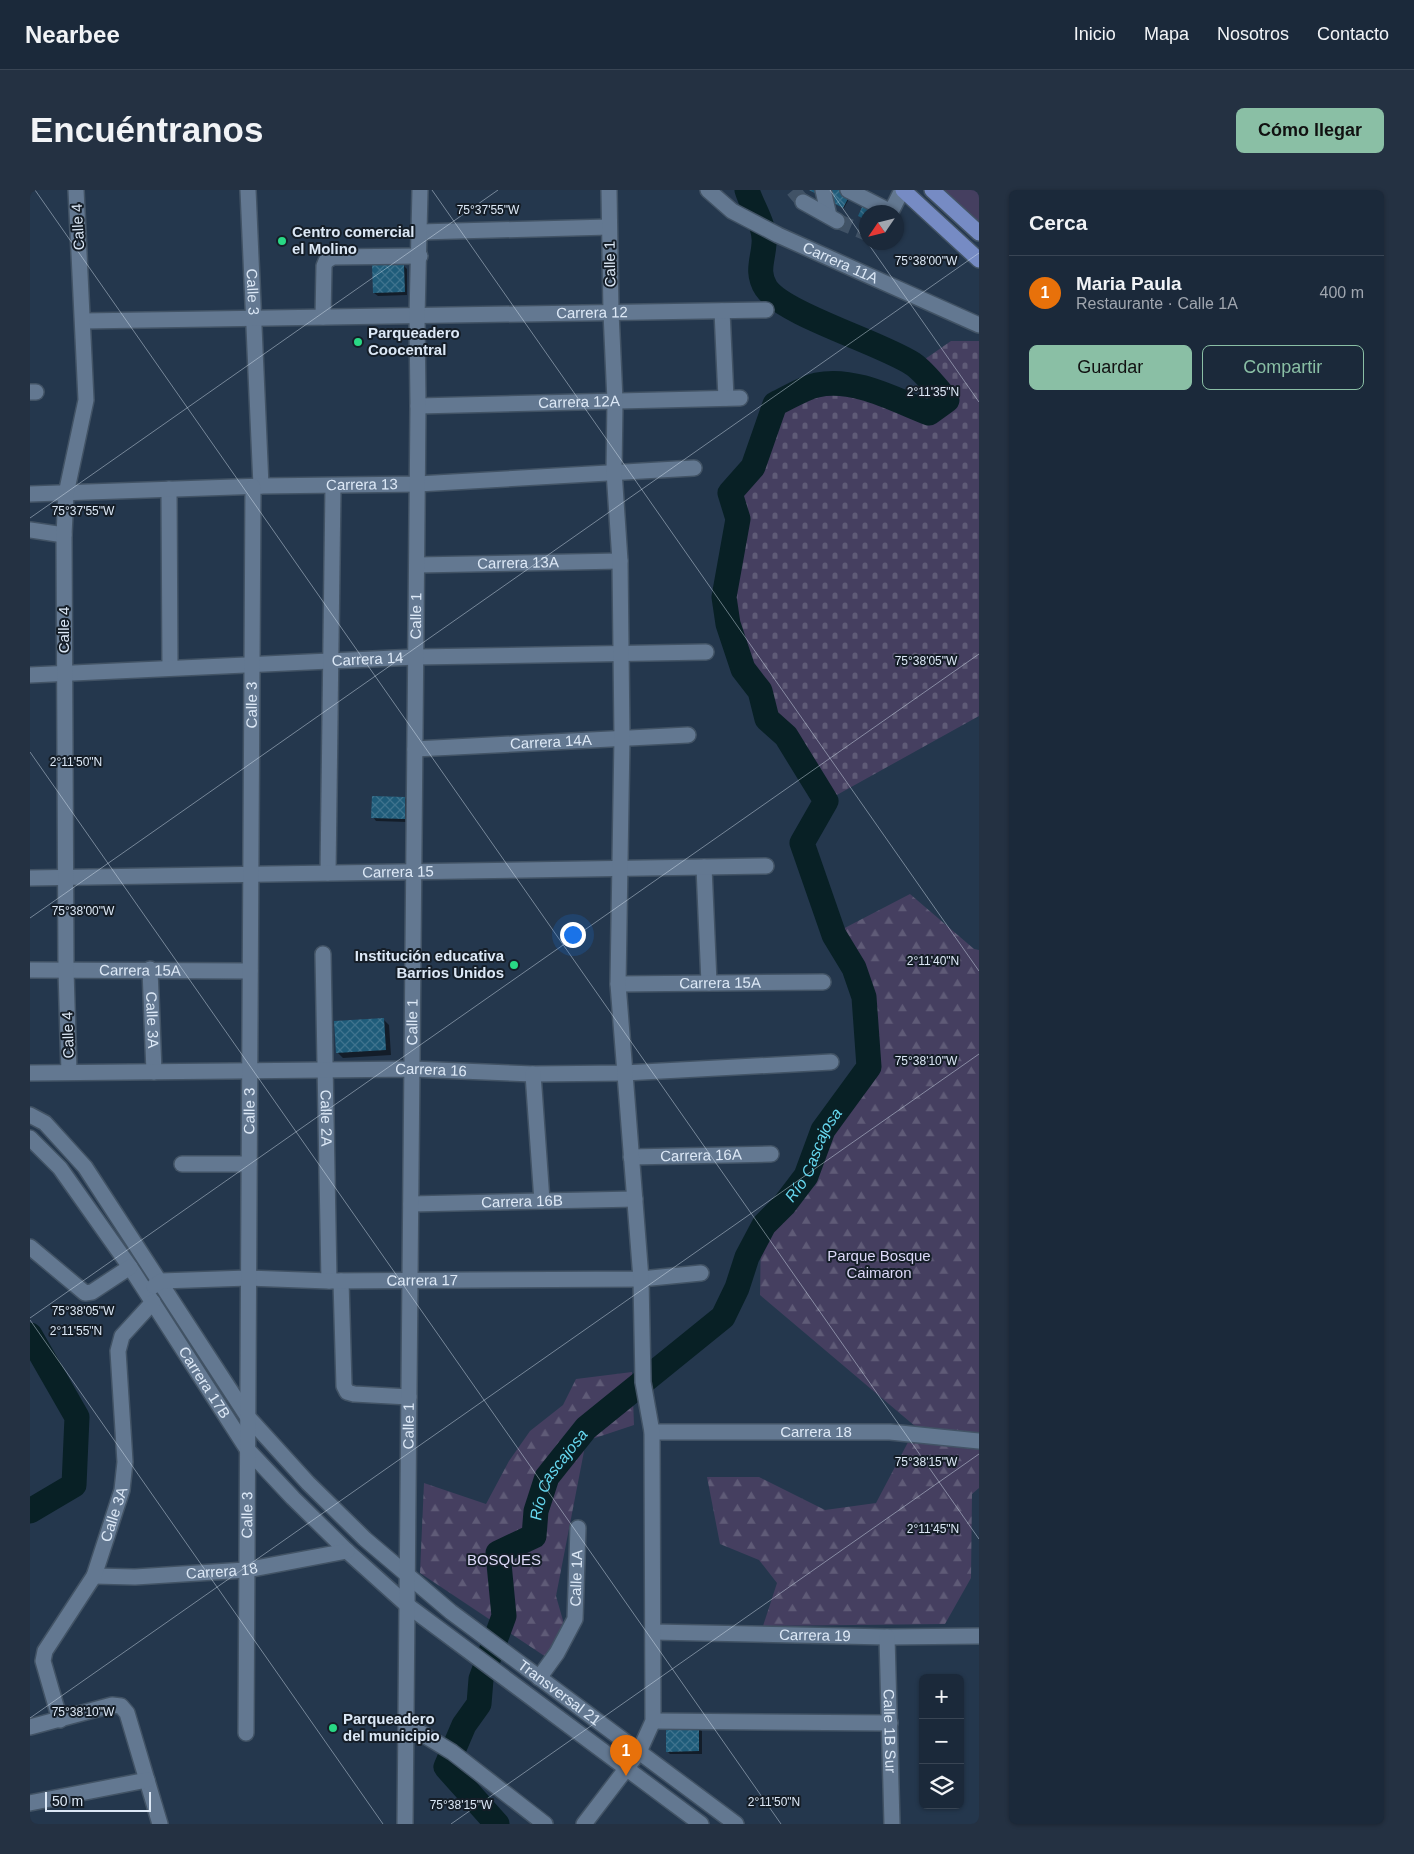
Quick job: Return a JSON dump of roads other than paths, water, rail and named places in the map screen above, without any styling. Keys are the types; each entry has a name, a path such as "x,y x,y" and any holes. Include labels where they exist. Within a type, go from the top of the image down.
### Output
{"main road":[{"path":"902,190 979,260"},
{"path":"932,190 979,234"}],"street":[{"name":"Calle 4","path":"69,1072 66,970 64,535 66,494 86,400 76,190"},
{"name":"Calle 3","path":"246,1733 252,664 257,486 248,190"},
{"name":"Calle 1","path":"405,1824 407,1605 409,1578 418,484 417,316 420,256 420,190"},
{"name":"Calle 1","path":"609,190 610,312 616,401 614,471 620,561 622,738 618,984 641,1279 643,1382 652,1432 653,1721 639,1752 627,1770"},
{"name":"Carrera 11A","path":"708,190 732,211 778,235 979,325"},
{"path":"803,202 833,219 822,190"},
{"path":"848,190 865,205"},
{"path":"894,205 902,190"},
{"path":"420,232 610,227"},
{"path":"323,317 324,266 326,261 333,257 420,256"},
{"name":"Carrera 12A","path":"418,406 733,398 722,310"},
{"name":"Carrera 12","path":"83,321 766,310"},
{"name":"Carrera 13","path":"30,494 257,486 418,484 614,471 694,468"},
{"path":"328,873 333,486"},
{"path":"169,489 170,668"},
{"path":"30,530 64,535"},
{"name":"Carrera 13A","path":"417,565 620,561"},
{"name":"Carrera 14","path":"30,676 331,661 706,652"},
{"name":"Carrera 14A","path":"415,749 688,735"},
{"name":"Carrera 15","path":"30,878 766,866"},
{"path":"704,867 709,983"},
{"name":"Calle 2A","path":"323,954 324,1069 335,1281 344,1386 347,1392 354,1394 409,1397"},
{"name":"Carrera 15A","path":"30,970 150,969 250,971"},
{"name":"Calle 3A","path":"150,969 154,1072"},
{"name":"Carrera 15A","path":"618,984 823,982"},
{"name":"Carrera 16","path":"30,1073 250,1072 324,1069 412,1069 533,1074 624,1073 831,1062"},
{"path":"533,1074 542,1201"},
{"name":"Carrera 17B","path":"30,1115 45,1123 85,1167 161,1281 247,1416 308,1483 409,1578"},
{"name":"Carrera 17B","path":"30,1138 60,1168 130,1266 247,1449 293,1498 347,1551 407,1605 442,1629 627,1770"},
{"name":"Carrera 16A","path":"631,1157 771,1154"},
{"path":"182,1164 249,1164"},
{"name":"Carrera 16B","path":"411,1204 635,1199"},
{"path":"30,1247 85,1293 92,1292 130,1266"},
{"name":"Carrera 17","path":"161,1281 248,1278 335,1281 641,1279 701,1273"},
{"path":"150,1297 161,1281"},
{"name":"Calle 3A","path":"60,1720 43,1661 45,1651 94,1576 122,1490 124,1476 118,1351 122,1336 150,1297"},
{"name":"Carrera 18","path":"652,1432 890,1432 979,1441"},
{"name":"Calle 1A","path":"538,1677 557,1653 575,1619 578,1528"},
{"name":"Carrera 18","path":"94,1576 135,1577 246,1570 347,1551"},
{"name":"Transversal 21","path":"409,1578 451,1612 736,1824"},
{"name":"Carrera 19","path":"653,1632 887,1637 979,1636"},
{"name":"Calle 1B Sur","path":"887,1637 892,1824"},
{"path":"30,1727 112,1705 121,1706 127,1713 160,1824"},
{"path":"653,1721 890,1723"},
{"path":"406,1724 452,1752 545,1824"},
{"path":"584,1824 627,1770 701,1824"},
{"path":"30,1803 148,1780"}],"waterway":[{"name":"Río Cascajosa","path":"497,1824 446,1767 464,1725 479,1704 481,1679 504,1616 498,1553 534,1536 536,1511 547,1477 586,1428 723,1317 737,1288 747,1257 764,1225 784,1205 806,1176 823,1130 869,1067 864,997 854,968 834,935 802,843 826,801 786,736 767,719 760,691 743,669 728,624 724,597 738,519 730,493 753,467 775,404 806,388 831,383 846,384 889,396 929,413 947,400 927,376 913,364 792,308 776,298 766,288 761,277 764,244 763,230 747,190"},
{"path":"30,1335 77,1417 74,1485 30,1511"}],"tunnel":[{"path":"793,190 803,202"},
{"path":"837,221 859,230"}],"place":[{"name":"Centro comercial el Molino","path":"282,241"},
{"name":"Parqueadero Coocentral","path":"358,342"},
{"name":"Institución educativa Barrios Unidos","path":"514,965"},
{"name":"Parqueadero del municipio","path":"333,1728"},
{"name":"Maria Paula","path":"626,1776"}],"park label":[{"name":"Parque Bosque Caimaron","path":"879,1264"},
{"name":"BOSQUES","path":"504,1560"}]}
